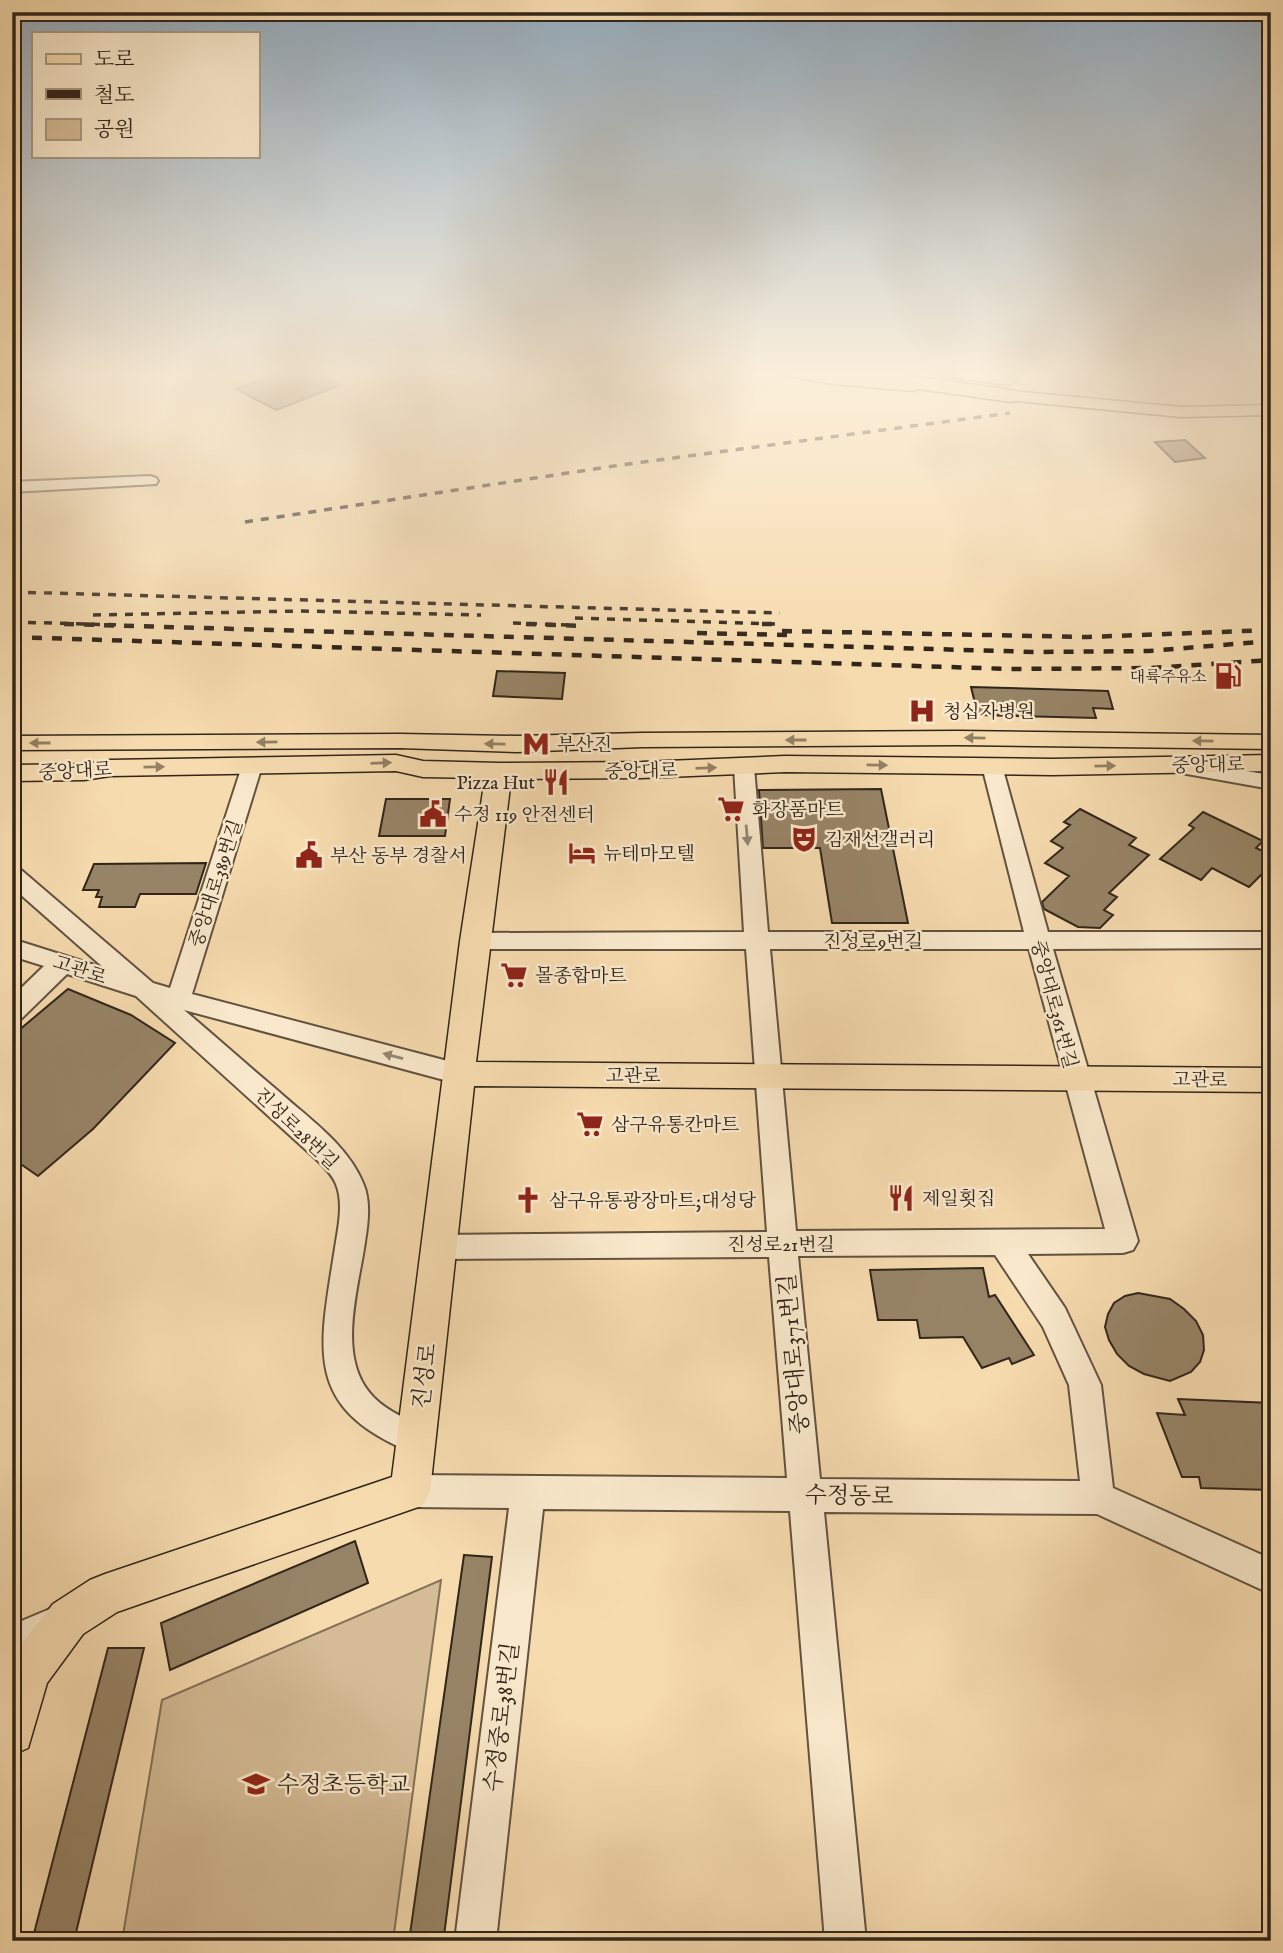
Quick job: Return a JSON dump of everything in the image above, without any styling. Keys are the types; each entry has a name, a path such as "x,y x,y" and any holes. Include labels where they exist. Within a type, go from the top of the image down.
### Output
{"main road":[{"name":"중앙대로","path":"12,743 400,741 517,744 642,740 958,738 1271,742"},
{"name":"중앙대로","path":"12,773 110,768 396,763 423,769 499,771 785,764 992,766 1271,763"},
{"name":"진성로","path":"410,1491 475,941 499,771"},
{"name":"고관로","path":"459,1074 1271,1080"},
{"path":"12,1732 28,1672 68,1619 105,1595 410,1491"}],"street":[{"path":"12,487 150,481"},
{"path":"1166,765 1271,782"},
{"name":"중앙대로389번길","path":"178,1000 252,766"},
{"name":"중앙대로361번길","path":"992,766 1075,1078 1123,1241"},
{"name":"중앙대로371번길","path":"744,767 756,941 846,1941"},
{"name":"진성로28번길","path":"12,874 332,1157 350,1185 354,1217 336,1352 343,1385 364,1411 387,1427 416,1438"},
{"name":"진성로9번길","path":"475,941 1271,940"},
{"name":"고관로","path":"12,947 178,1000 459,1074"},
{"path":"12,1012 62,964"},
{"name":"진성로21번길","path":"439,1247 1123,1241"},
{"path":"1003,1242 1054,1318 1085,1385 1098,1498"},
{"name":"수정동로","path":"410,1491 1098,1498 1271,1577"},
{"name":"수정중로38번길","path":"475,1941 528,1492"},
{"path":"12,1643 68,1619"}],"green space":[{"path":"441,1580 393,1941 122,1941 162,1700"}],"building":[{"path":"497,671 565,673 562,699 493,696"},
{"path":"971,687 1108,691 1113,709 1093,708 1096,718 978,715"},
{"path":"881,789 908,923 832,923 820,848 763,848 759,790"},
{"path":"386,799 450,799 445,836 379,836"},
{"path":"1080,809 1136,838 1129,845 1149,855 1109,893 1117,897 1104,910 1113,915 1100,928 1078,927 1044,909 1042,902 1069,876 1045,863 1063,848 1051,841 1070,825 1064,822"},
{"path":"1203,812 1263,841 1256,848 1271,855 1271,865 1249,887 1212,868 1201,880 1160,859 1194,828 1189,825"},
{"path":"206,863 196,894 140,894 135,907 99,907 102,897 96,897 99,890 83,890 94,864"},
{"path":"68,989 131,1015 175,1043 93,1129 38,1176 12,1158 12,1036"},
{"path":"983,1268 989,1297 995,1295 1034,1355 1012,1364 1009,1358 982,1368 963,1337 920,1338 917,1320 878,1320 870,1270"},
{"path":"1138,1293 1170,1299 1196,1321 1203,1335 1204,1350 1200,1362 1191,1372 1170,1381 1144,1374 1129,1366 1117,1354 1105,1327 1108,1314 1114,1303 1125,1296"},
{"path":"1178,1399 1271,1403 1271,1490 1201,1488 1199,1477 1182,1477 1157,1413 1185,1415"},
{"path":"355,1541 368,1583 170,1670 161,1623"},
{"path":"464,1555 492,1557 444,1936 410,1934"},
{"path":"108,1648 144,1648 74,1941 32,1941"}],"railway":[{"path":"245,522 642,462"},
{"path":"12,592 780,613"},
{"path":"93,615 301,611 481,615"},
{"path":"575,618 778,624 762,624"},
{"path":"12,622 123,625"},
{"path":"513,623 568,625"},
{"path":"64,624 1036,652 1149,651 1271,641"},
{"path":"526,624 586,626"},
{"path":"782,631 1088,637 1271,630"},
{"path":"697,633 792,635"},
{"path":"12,637 1011,669 1151,668 1271,660"}],"place":[{"name":"대륙주유소","path":"1228,676"},
{"name":"청십자병원","path":"922,711"},
{"name":"부산진","path":"536,744"},
{"name":"Pizza Hut","path":"556,782"},
{"name":"화장품마트","path":"731,809"},
{"name":"수정 119 안전센터","path":"433,814"},
{"name":"김재선갤러리","path":"804,839"},
{"name":"뉴테마모텔","path":"582,853"},
{"name":"부산 동부 경찰서","path":"309,855"},
{"name":"몰종합마트","path":"514,975"},
{"name":"삼구유통칸마트","path":"590,1124"},
{"name":"제일횟집","path":"901,1198"},
{"name":"삼구유통광장마트;대성당","path":"528,1200"},
{"name":"수정초등학교","path":"256,1784"}]}
